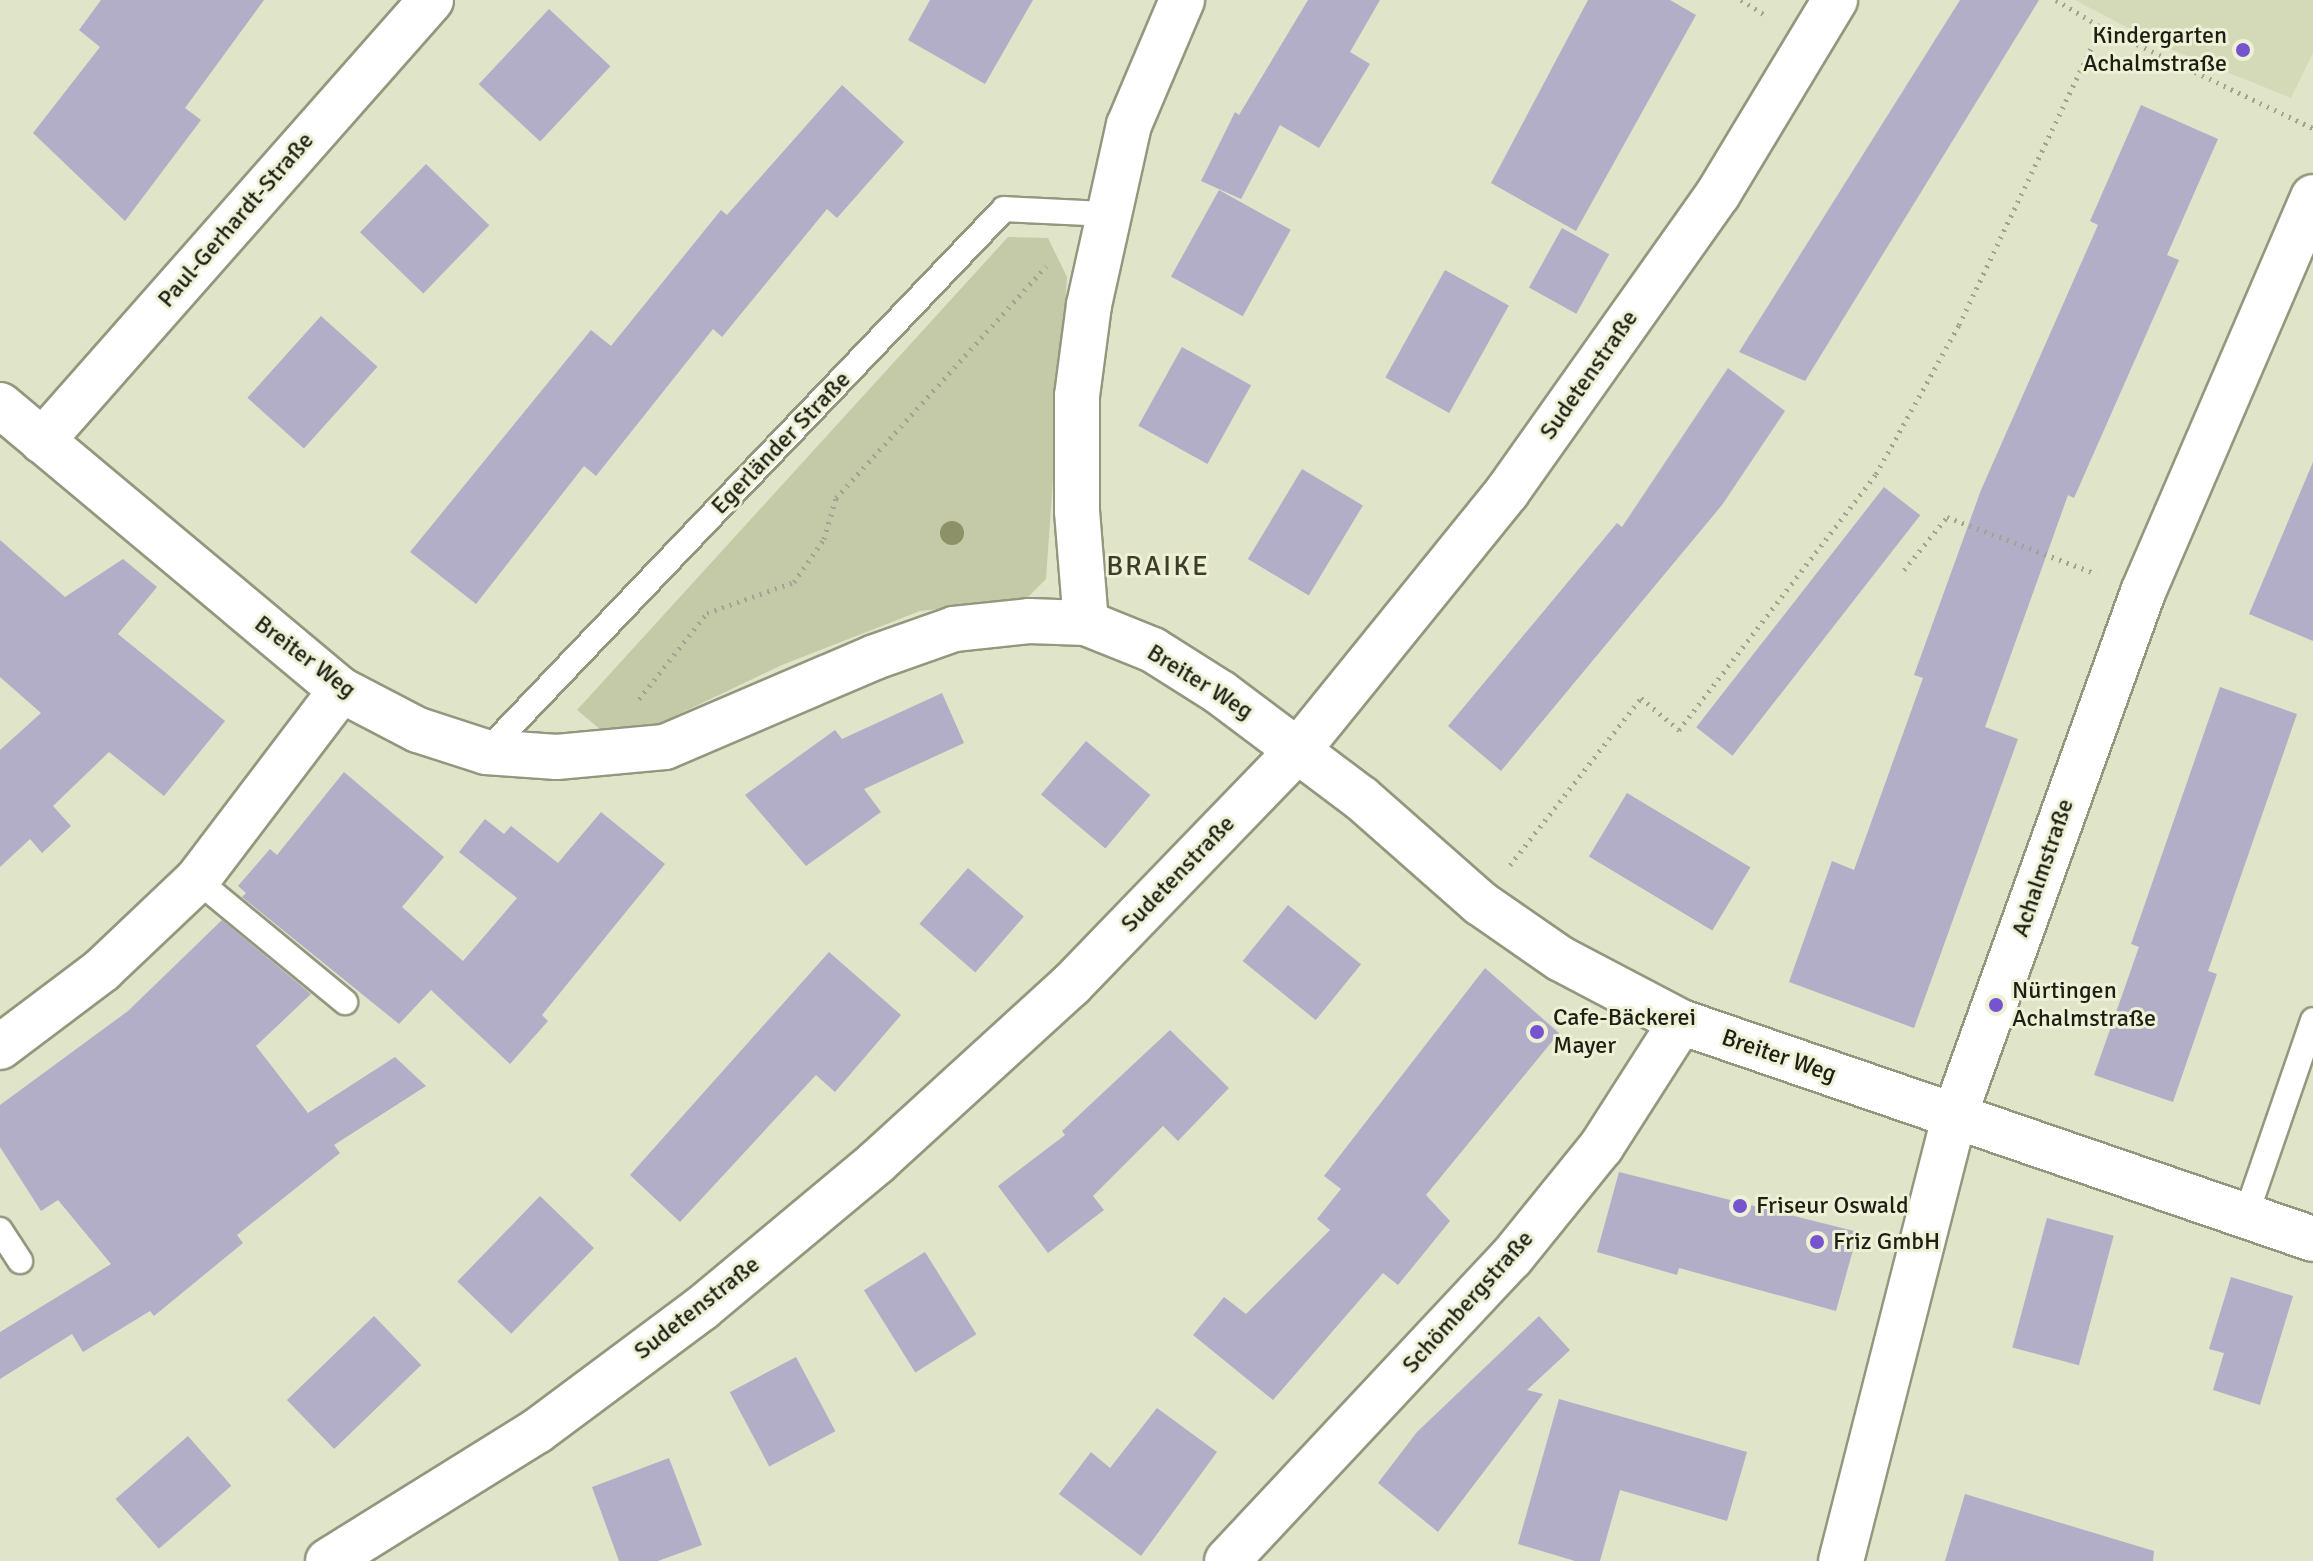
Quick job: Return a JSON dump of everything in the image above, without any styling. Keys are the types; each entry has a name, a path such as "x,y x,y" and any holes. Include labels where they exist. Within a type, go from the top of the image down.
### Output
{"street":[{"name":"Paul-Gerhardt-Straße","path":"42,441 431,0"},
{"path":"1086,623 1077,511 1077,396 1095,214 1182,0"},
{"name":"Sudetenstraße","path":"328,1561 537,1431 702,1308 877,1162 1071,985 1299,749 1507,492 1718,194 1835,0"},
{"name":"Achalmstraße","path":"1841,1561 1954,1117 2143,592 2313,197"},
{"name":"Breiter Weg","path":"0,405 341,690 418,730 486,752 557,757 665,747 875,657 954,629 1029,621 1086,623 1153,650 1299,749 1480,903 1561,959 1681,1022 2313,1239"},
{"path":"0,1047 102,970 197,880 341,690"},
{"name":"Schömbergstraße","path":"1227,1561 1511,1258 1601,1147 1681,1022"}],"lane":[{"name":"Egerländer Straße","path":"486,752 1004,209 1095,214"},
{"path":"197,880 345,1002"},
{"path":"2246,1215 2313,1020"},
{"path":"0,1230 20,1261"}],"path":[{"path":"2056,0 2101,27 2313,128"},
{"path":"1480,903 1641,698 1679,730 1876,474 1966,311 2101,27"},
{"path":"634,706 707,613 794,582 824,539 836,498 1095,214"},
{"path":"1904,570 1947,517 2143,592"}],"shaded area":[{"name":"Kindergarten Achalmstraße","path":"2075,0 2313,0 2313,53 2291,98 2165,47"},
{"path":"1008,237 1048,238 1067,277 1046,579 1026,599 920,611 782,665 658,724 601,730 577,710"}],"building":[{"path":"101,0 264,0 185,108 201,120 125,221 33,133 100,47 79,30"},
{"path":"930,0 1033,0 985,84 908,40"},
{"path":"1308,0 1380,0 1350,52 1370,64 1319,148 1280,125 1241,199 1201,181 1235,112 1239,115"},
{"path":"1588,0 1670,0 1696,15 1576,231 1491,183"},
{"path":"1960,0 2039,0 1805,381 1739,352"},
{"path":"549,9 610,66 540,142 479,84"},
{"path":"842,85 904,142 837,218 827,209 722,337 713,329 596,476 584,466 476,604 410,552 591,330 611,346 721,210 727,215"},
{"path":"2141,105 2218,139 2167,255 2179,260 2074,498 2068,495 1985,727 2018,739 1914,1028 1789,982 1832,861 1854,870 1923,678 1914,675 1981,490 2098,225 2090,221"},
{"path":"426,164 489,225 423,293 360,232"},
{"path":"1219,190 1291,230 1243,316 1171,277"},
{"path":"1562,228 1609,254 1576,314 1529,287"},
{"path":"1445,270 1509,305 1449,413 1385,378"},
{"path":"321,316 377,367 304,449 247,398"},
{"path":"1182,347 1251,385 1207,464 1138,426"},
{"path":"1728,368 1785,411 1722,505 1501,771 1448,726 1617,523 1622,527"},
{"path":"2313,462 2313,641 2249,614"},
{"path":"1302,469 1363,506 1309,596 1248,559"},
{"path":"1884,487 1920,515 1732,756 1696,727"},
{"path":"0,540 65,597 123,559 157,587 118,634 225,721 164,796 109,752 53,806 71,826 42,853 30,839 0,867 0,750 41,713 0,677"},
{"path":"2220,687 2297,714 2208,971 2217,974 2173,1102 2094,1075 2139,947 2131,944"},
{"path":"942,693 964,743 864,789 881,812 806,866 745,795 835,730 842,739"},
{"path":"1086,741 1150,795 1105,849 1041,795"},
{"path":"344,772 444,857 402,907 463,961 517,898 459,852 485,819 504,834 511,826 558,863 601,812 665,864 542,1015 548,1021 510,1064 431,990 399,1024 242,897 246,893 238,886 270,849 277,855"},
{"path":"1627,793 1750,867 1712,931 1589,856"},
{"path":"968,868 1024,917 975,972 919,924"},
{"path":"1288,905 1361,964 1316,1020 1243,961"},
{"path":"222,920 311,994 256,1046 308,1113 395,1057 426,1086 334,1145 340,1153 237,1235 243,1243 154,1316 150,1311 83,1352 72,1334 0,1379 0,1332 111,1264 58,1200 41,1211 0,1147 0,1105 128,1011"},
{"path":"829,952 901,1015 835,1092 816,1075 680,1222 630,1175"},
{"path":"1485,968 1559,1033 1426,1195 1450,1221 1398,1285 1383,1273 1273,1400 1193,1335 1224,1297 1246,1314 1330,1230 1317,1219 1341,1189 1324,1176"},
{"path":"1170,1030 1229,1088 1178,1141 1163,1126 1093,1196 1104,1210 1048,1253 998,1186 1065,1135 1062,1131"},
{"path":"1619,1172 1858,1232 1836,1311 1679,1268 1677,1275 1597,1252"},
{"path":"540,1196 594,1248 511,1334 457,1282"},
{"path":"2047,1218 2114,1236 2079,1365 2012,1347"},
{"path":"925,1252 976,1334 915,1372 864,1290"},
{"path":"2231,1277 2293,1296 2260,1405 2213,1390 2224,1353 2209,1349"},
{"path":"374,1316 421,1365 334,1449 287,1400"},
{"path":"1539,1316 1570,1350 1527,1390 1543,1394 1438,1532 1378,1483 1417,1432"},
{"path":"796,1357 835,1431 769,1466 730,1392"},
{"path":"1559,1399 1747,1452 1727,1521 1620,1490 1600,1561 1575,1561 1518,1544"},
{"path":"1157,1408 1217,1452 1141,1556 1059,1494 1091,1452 1110,1468"},
{"path":"188,1436 231,1486 159,1549 116,1499"},
{"path":"669,1458 702,1545 658,1561 619,1561 592,1487"},
{"path":"1965,1494 2154,1551 2153,1561 1945,1561"}],"place":[{"name":"Kindergarten Achalmstraße","path":"2243,50"},
{"name":"Nürtingen Achalmstraße","path":"1996,1005"},
{"name":"Cafe-Bäckerei Mayer","path":"1537,1032"},
{"name":"Friseur Oswald","path":"1740,1206"},
{"name":"Friz GmbH","path":"1817,1242"}],"district":[{"name":"BRAIKE","path":"1158,566"}]}
